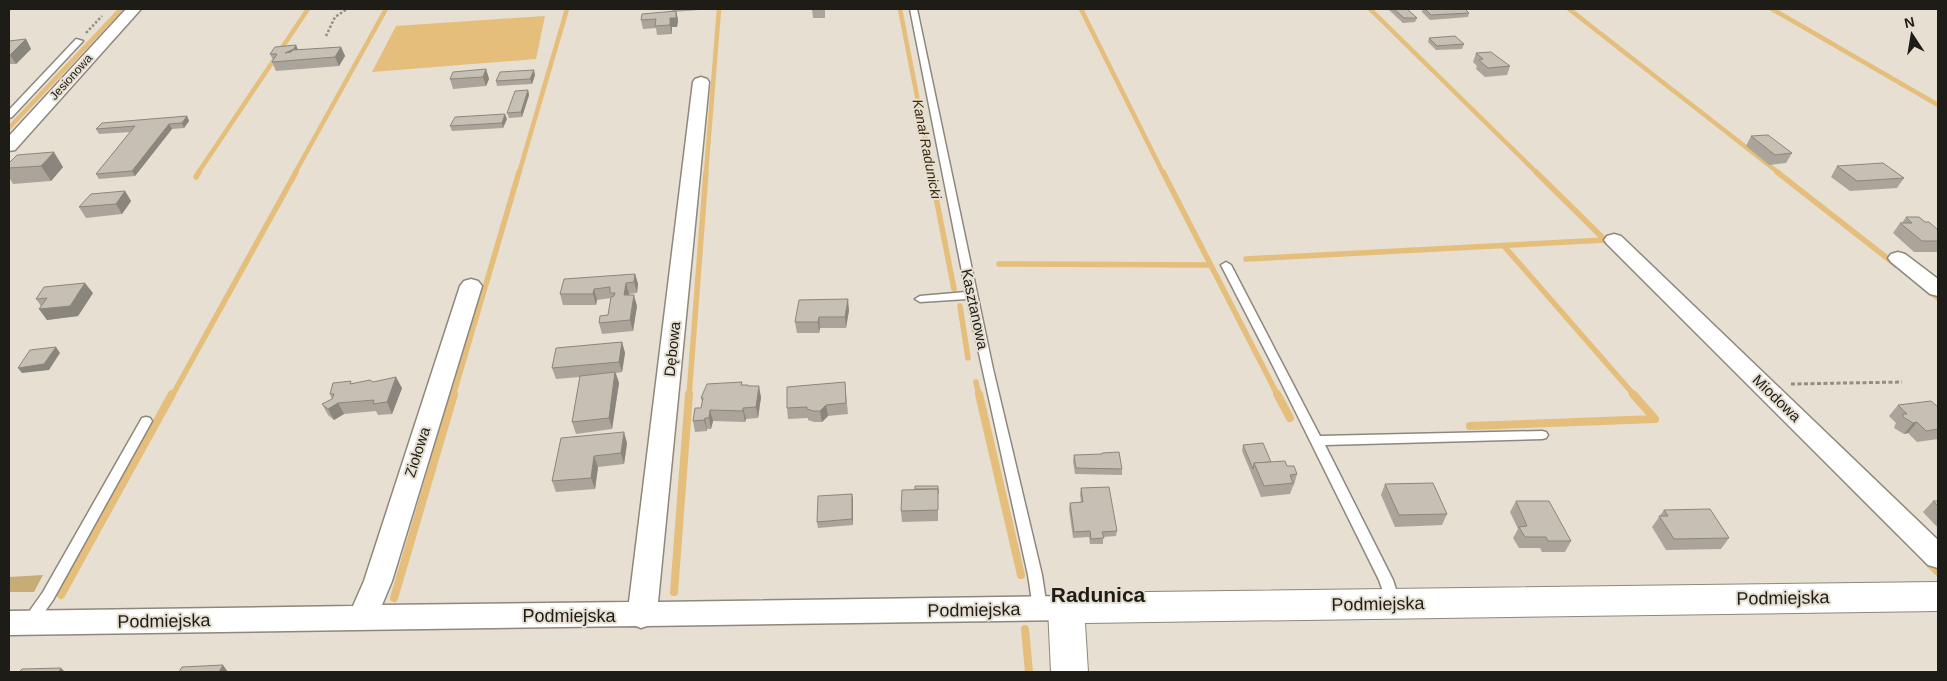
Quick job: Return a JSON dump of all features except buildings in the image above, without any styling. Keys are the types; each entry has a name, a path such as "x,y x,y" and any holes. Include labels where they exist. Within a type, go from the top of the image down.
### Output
{"street":[{"name":"Jesionowa","path":"9,146 134,9"},
{"name":"Dębowa","path":"641,616 648,573 701,82"},
{"name":"Miodowa","path":"1614,240 1938,557"},
{"path":"1898,258 1938,289"},
{"name":"Ziołowa","path":"362,618 378,581 471,286"},
{"name":"Podmiejska","path":"19,623 641,616 1053,608 1938,596"},
{"path":"1053,608 1070,672"}],"lane":[{"name":"Kasztanowa","path":"913,9 987,369 1035,575 1053,608"},
{"path":"9,115 79,41"},
{"path":"1226,265 1386,580 1394,604"},
{"path":"920,299 972,295"},
{"path":"19,623 48,596 146,421"},
{"path":"1317,441 1542,435"}],"path":[{"path":"326,36 335,17 347,9"},
{"path":"79,41 103,15"},
{"path":"1763,384 1902,382"}],"shaded area":[{"path":"545,16 536,59 372,72 396,26"},
{"path":"43,575 34,592 9,592 9,577"}],"waterway":[{"path":"9,128 121,9"},
{"path":"198,173 308,9"},
{"path":"295,173 386,9"},
{"path":"519,173 567,9"},
{"path":"706,173 719,9"},
{"name":"Kanał Radunicki","path":"900,9 932,173"},
{"path":"1081,9 1163,173"},
{"path":"1370,9 1537,173"},
{"path":"1569,9 1779,173"},
{"path":"1772,9 1938,105"},
{"path":"196,177 199,172"},
{"path":"172,396 296,172"},
{"path":"453,396 519,172"},
{"path":"689,396 706,172"},
{"name":"Kanał Radunicki","path":"931,172 954,289"},
{"path":"1163,172 1278,396"},
{"path":"1536,172 1605,240"},
{"path":"1777,172 1896,265"},
{"path":"1246,259 1605,240"},
{"path":"1605,240 1610,245"},
{"path":"1504,246 1635,396"},
{"path":"999,264 1209,265"},
{"path":"1927,290 1938,298"},
{"name":"Kanał Radunicki","path":"960,306 968,358"},
{"name":"Kanał Radunicki","path":"976,382 979,396"},
{"path":"61,595 172,394"},
{"path":"394,598 454,394"},
{"path":"674,592 689,394"},
{"name":"Kanał Radunicki","path":"979,394 1021,575"},
{"path":"1277,394 1290,418"},
{"path":"1470,426 1655,419 1633,394"},
{"path":"1927,561 1938,572"},
{"name":"Kanał Radunicki","path":"1025,629 1029,672"}],"district":[{"name":"Radunica","path":"1098,594"}]}
